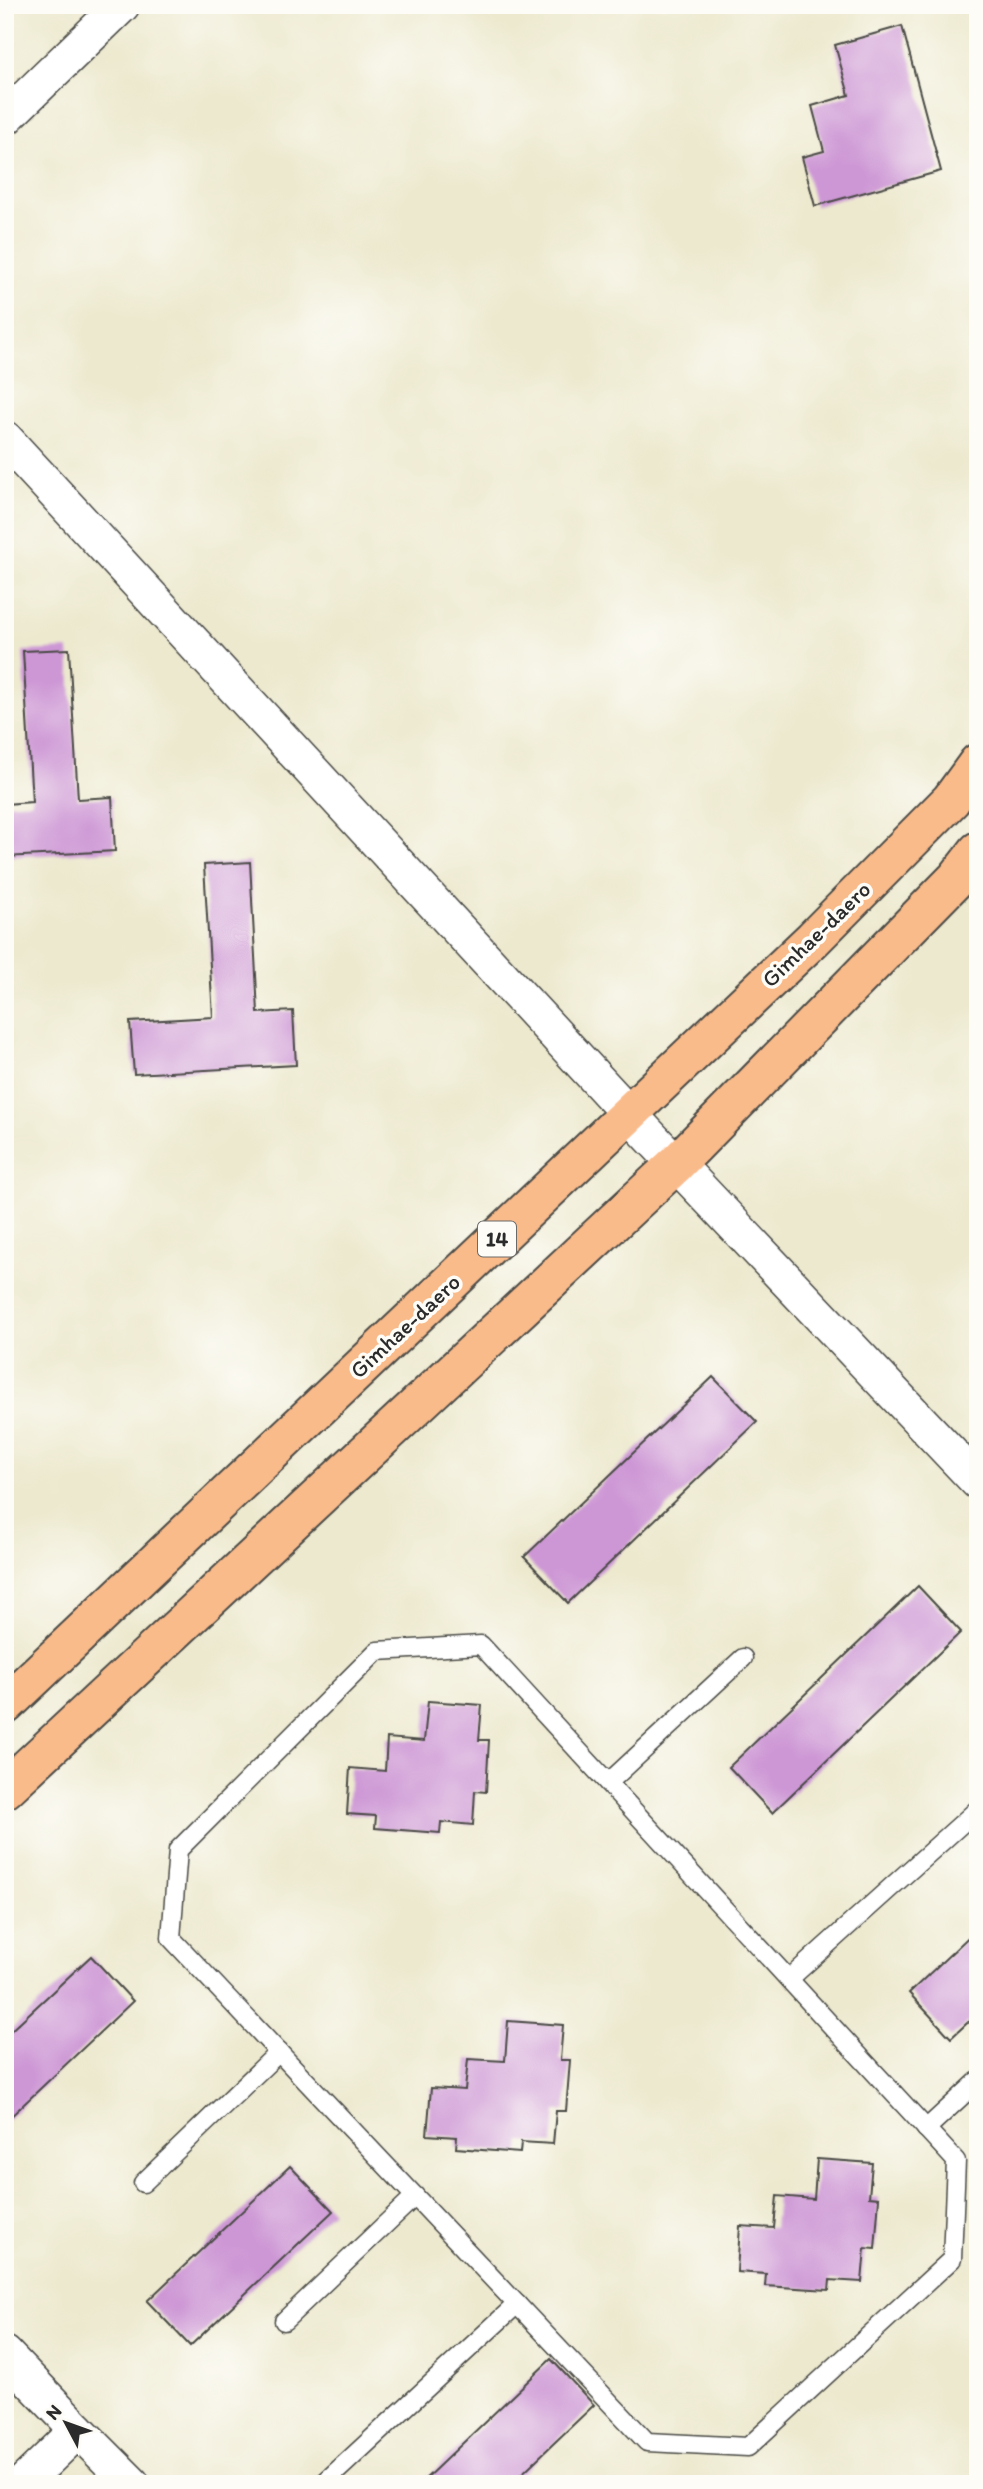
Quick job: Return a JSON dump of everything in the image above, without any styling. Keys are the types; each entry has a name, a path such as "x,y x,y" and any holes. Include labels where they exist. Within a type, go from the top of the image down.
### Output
{"main road":[{"name":"Gimhae-daero","path":"5,1705 813,939 951,800 978,763"},
{"path":"5,1789 676,1164 957,878 978,851"}],"street":[{"path":"5,118 114,13"},
{"path":"5,439 629,1114 978,1482"},
{"path":"5,2354 132,2484"},
{"path":"22,2484 78,2430"}],"lane":[{"path":"481,1645 789,1979 956,2161 952,2259 748,2448 647,2442 172,1938 178,1850 377,1651 481,1645"},
{"path":"608,1783 743,1658"},
{"path":"789,1979 978,1809"},
{"path":"143,2183 279,2052"},
{"path":"926,2129 978,2081"},
{"path":"284,2321 415,2196"},
{"path":"323,2484 517,2304"}],"building":[{"path":"902,26 941,171 815,206 802,157 824,151 812,106 849,95 835,45"},
{"path":"69,649 78,799 112,797 115,851 5,857 5,804 32,802 23,651"},
{"path":"250,862 258,1013 293,1011 296,1065 134,1074 130,1022 213,1017 204,865"},
{"path":"713,1377 757,1422 568,1603 524,1557"},
{"path":"918,1586 961,1632 772,1813 729,1767"},
{"path":"428,1701 482,1705 479,1740 489,1740 486,1792 475,1791 473,1825 441,1822 440,1833 375,1828 376,1816 347,1814 350,1768 385,1771 387,1738 424,1741"},
{"path":"978,1928 978,2013 951,2038 909,1993"},
{"path":"91,1956 133,2001 5,2122 5,2036"},
{"path":"508,2021 563,2025 560,2060 570,2060 566,2111 556,2111 553,2144 521,2142 520,2153 456,2148 457,2137 427,2135 431,2088 465,2090 468,2059 505,2061"},
{"path":"817,2159 872,2163 869,2197 879,2198 875,2249 865,2248 862,2282 830,2280 829,2290 765,2286 766,2274 737,2272 740,2226 774,2228 777,2196 814,2199"},
{"path":"290,2166 333,2211 190,2346 147,2301"},
{"path":"551,2359 594,2405 511,2484 420,2484"}]}
